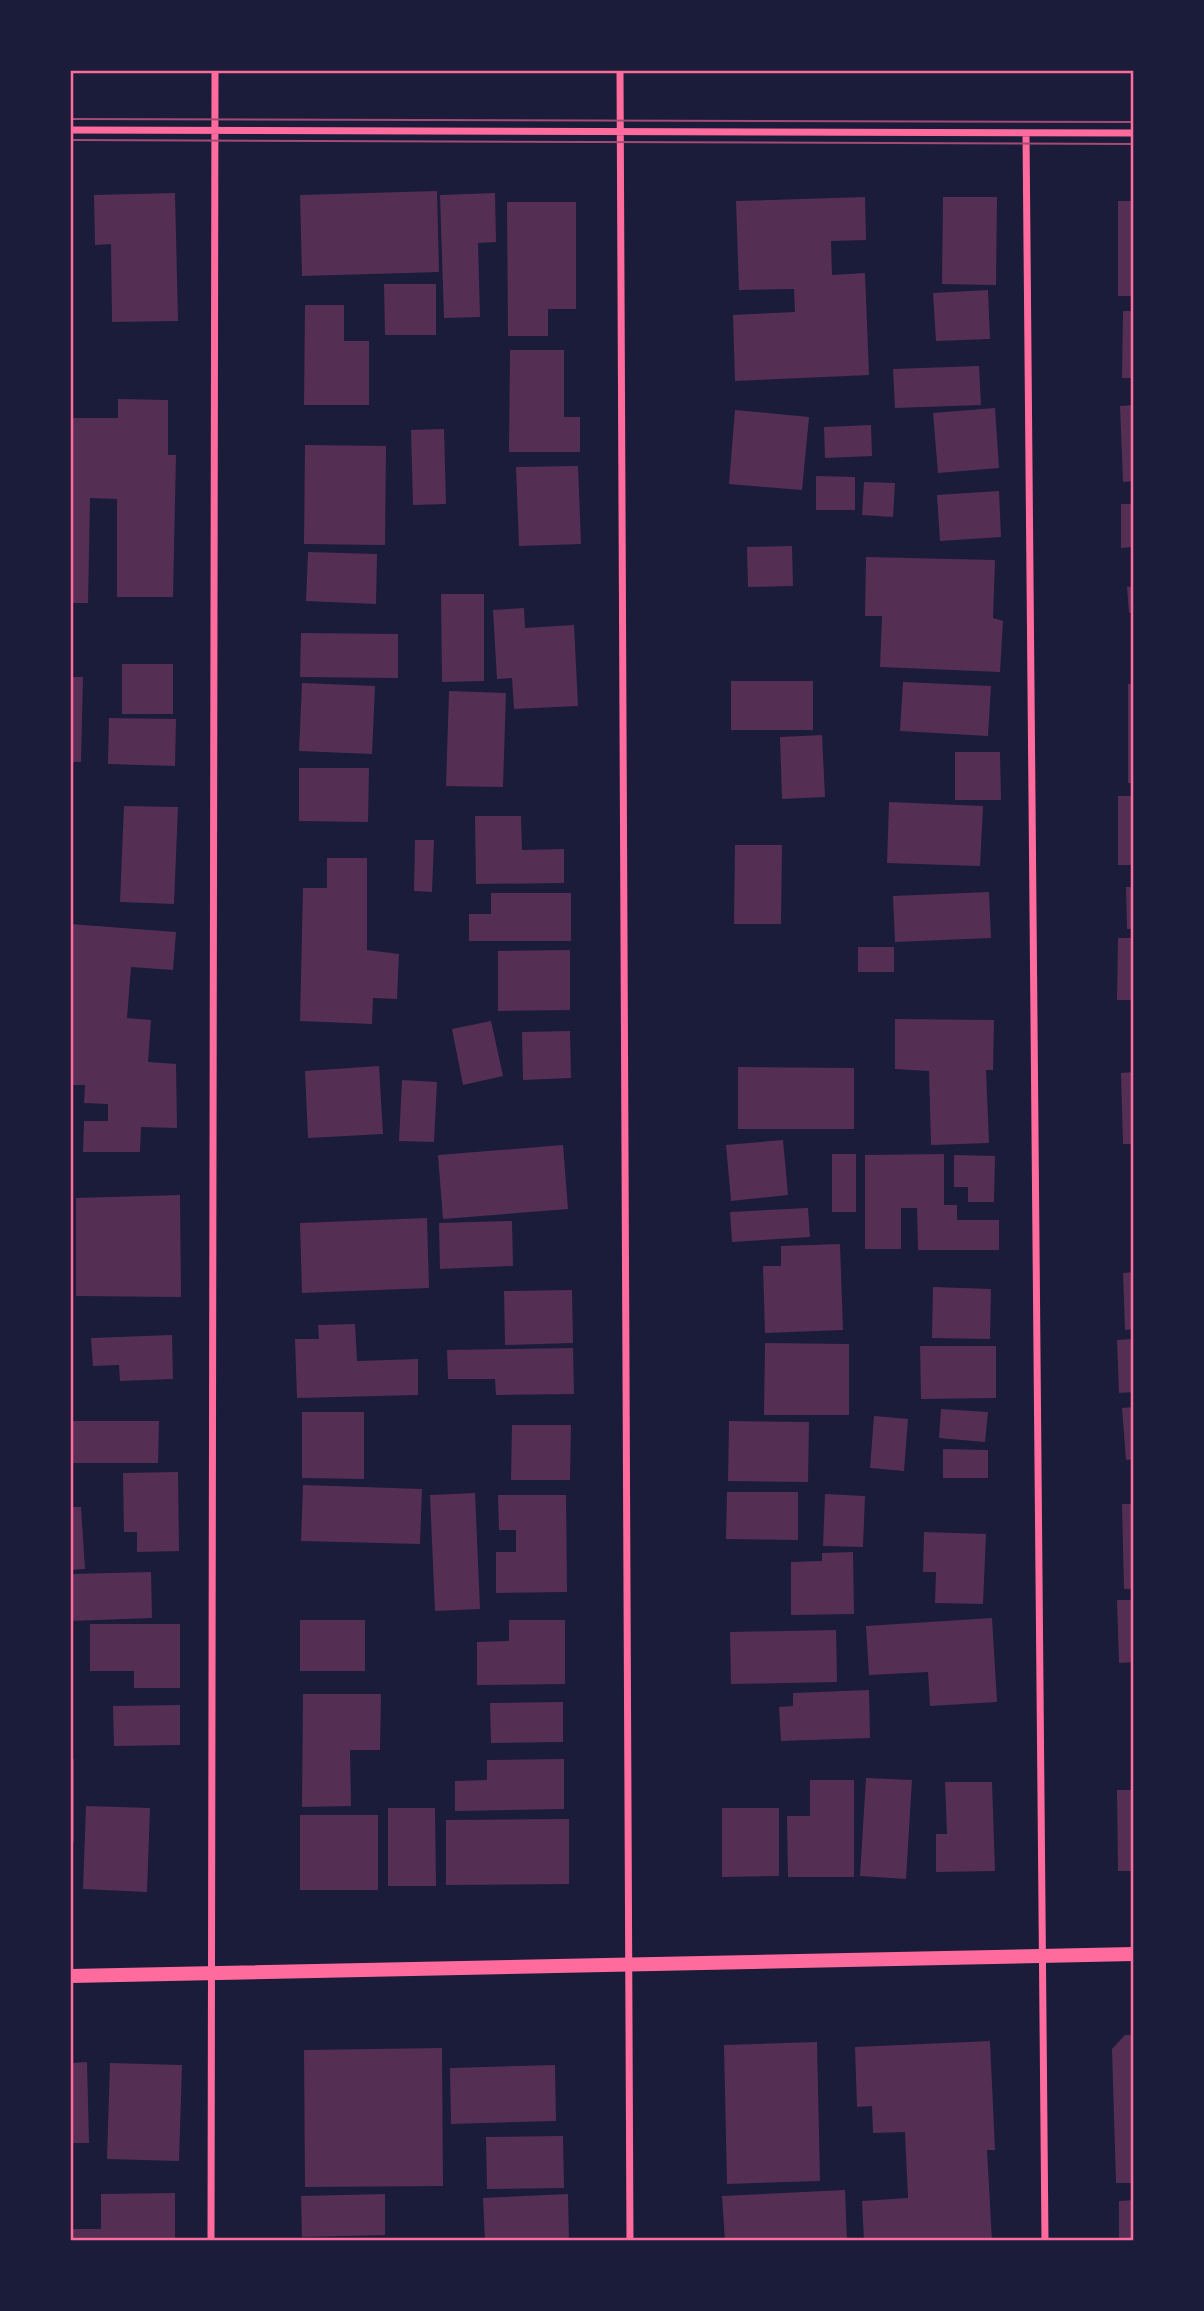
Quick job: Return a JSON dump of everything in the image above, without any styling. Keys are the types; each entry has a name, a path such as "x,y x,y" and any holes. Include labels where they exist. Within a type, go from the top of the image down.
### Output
{"main road":[{"path":"70,1976 1134,1954"}],"street":[{"path":"211,2241 215,70"},
{"path":"620,70 630,2241"},
{"path":"70,130 1134,133"},
{"path":"1026,133 1045,2241"}],"building":[{"path":"437,191 439,272 302,276 300,195"},
{"path":"175,193 178,321 112,322 111,244 95,245 94,195"},
{"path":"495,193 496,242 478,243 480,317 444,318 440,195"},
{"path":"865,197 866,240 831,241 832,275 865,273 869,375 735,381 733,315 795,312 794,289 739,290 736,201"},
{"path":"943,197 997,197 996,285 942,284"},
{"path":"1118,201 1134,201 1134,296 1118,296"},
{"path":"507,202 576,202 576,309 548,309 548,336 508,336"},
{"path":"384,284 436,284 436,335 385,335"},
{"path":"988,290 990,339 936,341 933,293"},
{"path":"305,305 344,305 344,341 369,341 369,405 304,405"},
{"path":"1123,311 1134,311 1134,378 1122,378"},
{"path":"510,350 564,350 564,417 580,417 580,452 509,452"},
{"path":"979,366 981,405 895,408 893,369"},
{"path":"118,399 168,400 168,455 176,455 173,597 117,597 117,499 90,498 88,603 70,603 70,418 118,418"},
{"path":"1134,405 1134,481 1123,482 1120,406"},
{"path":"995,408 999,468 938,473 933,413"},
{"path":"735,410 809,417 802,490 729,484"},
{"path":"871,425 872,456 825,458 824,427"},
{"path":"444,429 446,504 413,505 411,430"},
{"path":"305,445 386,446 385,545 304,544"},
{"path":"578,466 581,544 519,546 516,467"},
{"path":"816,476 855,477 855,510 816,510"},
{"path":"864,482 895,483 893,517 862,515"},
{"path":"999,491 1001,537 940,541 937,495"},
{"path":"1121,504 1134,504 1134,547 1121,548"},
{"path":"792,546 793,586 748,587 747,547"},
{"path":"308,552 377,554 376,604 306,601"},
{"path":"866,557 995,560 993,618 1003,621 1000,672 880,667 882,616 865,616"},
{"path":"1134,586 1134,612 1129,613 1127,587"},
{"path":"441,594 484,594 484,681 442,682"},
{"path":"524,608 525,628 574,625 578,706 514,709 512,678 497,679 493,610"},
{"path":"301,633 398,634 398,678 300,677"},
{"path":"122,664 173,664 173,714 122,714"},
{"path":"70,677 83,677 81,762 70,762"},
{"path":"731,681 813,681 813,730 731,730"},
{"path":"903,682 991,686 988,736 900,731"},
{"path":"302,683 375,686 372,754 299,751"},
{"path":"1128,684 1134,684 1134,783 1128,783"},
{"path":"449,691 506,693 503,787 446,786"},
{"path":"109,718 176,719 175,766 108,764"},
{"path":"822,735 825,797 782,799 780,737"},
{"path":"955,752 1000,752 1001,800 955,800"},
{"path":"299,768 369,768 368,822 299,821"},
{"path":"1118,796 1134,796 1134,865 1118,865"},
{"path":"889,802 983,806 980,866 887,863"},
{"path":"124,806 178,807 174,904 120,902"},
{"path":"475,816 521,816 522,850 564,849 564,883 476,884"},
{"path":"415,840 434,840 432,892 414,891"},
{"path":"735,845 782,845 781,924 734,924"},
{"path":"327,858 367,858 367,950 399,954 397,999 373,998 372,1024 300,1021 303,888 327,888"},
{"path":"1126,887 1134,887 1134,929 1127,929"},
{"path":"989,892 991,938 895,942 893,896"},
{"path":"491,893 571,893 571,941 469,941 469,914 491,914"},
{"path":"70,924 176,932 173,970 131,967 127,1018 151,1020 148,1062 176,1064 177,1128 141,1127 140,1152 83,1152 84,1121 108,1121 108,1104 84,1103 85,1085 70,1085"},
{"path":"1118,938 1134,938 1134,1000 1117,1000"},
{"path":"858,947 894,947 894,972 858,972"},
{"path":"570,950 570,1010 498,1011 498,951"},
{"path":"895,1019 994,1020 993,1070 986,1070 989,1143 931,1145 929,1071 895,1069"},
{"path":"491,1021 503,1076 463,1085 452,1029"},
{"path":"570,1031 571,1078 523,1080 522,1032"},
{"path":"379,1066 383,1134 308,1138 305,1071"},
{"path":"738,1067 854,1068 854,1129 738,1129"},
{"path":"1134,1072 1134,1144 1123,1144 1121,1073"},
{"path":"402,1080 437,1082 434,1142 399,1141"},
{"path":"783,1140 788,1195 731,1201 726,1145"},
{"path":"563,1145 568,1209 443,1219 438,1155"},
{"path":"832,1154 856,1154 856,1212 832,1212"},
{"path":"944,1154 944,1205 957,1205 957,1220 999,1220 999,1250 918,1250 917,1208 901,1208 901,1249 865,1249 865,1155"},
{"path":"954,1155 995,1156 994,1202 968,1202 968,1187 954,1187"},
{"path":"180,1195 181,1297 76,1296 76,1198"},
{"path":"808,1208 810,1237 732,1242 730,1212"},
{"path":"427,1218 429,1288 302,1293 300,1223"},
{"path":"512,1221 513,1266 440,1269 439,1223"},
{"path":"840,1244 843,1330 765,1333 763,1266 781,1266 781,1246"},
{"path":"1134,1272 1134,1329 1125,1330 1123,1273"},
{"path":"933,1287 991,1289 990,1339 932,1338"},
{"path":"572,1290 573,1343 505,1345 504,1291"},
{"path":"355,1324 357,1361 418,1359 418,1395 297,1398 295,1339 319,1339 318,1325"},
{"path":"172,1335 173,1379 120,1381 119,1365 93,1366 91,1338"},
{"path":"1134,1339 1134,1392 1119,1393 1117,1340"},
{"path":"765,1343 849,1344 849,1415 764,1415"},
{"path":"920,1346 996,1346 996,1398 921,1399"},
{"path":"573,1348 574,1394 496,1395 495,1379 448,1379 447,1350"},
{"path":"1134,1407 1134,1459 1126,1460 1122,1408"},
{"path":"941,1409 988,1412 985,1442 939,1438"},
{"path":"302,1412 364,1412 364,1479 302,1478"},
{"path":"874,1416 908,1419 904,1471 870,1468"},
{"path":"70,1421 159,1421 158,1463 70,1463"},
{"path":"729,1421 809,1422 808,1482 728,1481"},
{"path":"512,1425 571,1425 570,1480 511,1480"},
{"path":"943,1449 988,1450 988,1478 943,1478"},
{"path":"178,1472 179,1551 137,1552 137,1532 124,1532 123,1473"},
{"path":"303,1485 422,1489 420,1544 301,1541"},
{"path":"727,1492 798,1492 798,1540 726,1539"},
{"path":"475,1493 480,1609 435,1611 430,1495"},
{"path":"825,1494 865,1496 863,1547 823,1546"},
{"path":"498,1495 566,1495 567,1592 496,1593 496,1552 516,1552 516,1530 499,1530"},
{"path":"1122,1504 1134,1504 1134,1589 1124,1589"},
{"path":"70,1507 81,1507 85,1569 70,1570"},
{"path":"924,1532 986,1534 983,1604 935,1603 936,1572 923,1572"},
{"path":"853,1552 854,1614 791,1615 791,1562 822,1561 822,1553"},
{"path":"151,1572 152,1618 70,1621 70,1574"},
{"path":"1117,1600 1134,1600 1134,1662 1119,1663"},
{"path":"992,1618 997,1702 930,1706 928,1672 869,1675 866,1626"},
{"path":"300,1620 365,1620 365,1671 300,1671"},
{"path":"509,1620 565,1620 565,1684 477,1685 477,1642 509,1641"},
{"path":"90,1624 180,1624 180,1688 134,1688 134,1671 90,1671"},
{"path":"836,1630 837,1682 731,1684 730,1632"},
{"path":"869,1690 870,1738 781,1741 779,1707 793,1706 793,1693"},
{"path":"303,1694 381,1694 380,1750 350,1750 351,1806 302,1807"},
{"path":"563,1702 563,1742 491,1743 490,1703"},
{"path":"180,1705 180,1745 114,1746 113,1706"},
{"path":"70,1759 74,1759 74,1842 70,1842"},
{"path":"564,1759 564,1809 455,1811 455,1781 487,1780 487,1760"},
{"path":"866,1778 912,1780 906,1879 860,1876"},
{"path":"810,1780 854,1780 854,1877 788,1877 787,1816 810,1816"},
{"path":"945,1782 992,1782 995,1871 936,1872 936,1834 947,1834"},
{"path":"1117,1790 1134,1790 1134,1871 1118,1871"},
{"path":"86,1806 150,1808 147,1892 83,1889"},
{"path":"388,1808 435,1808 436,1886 388,1886"},
{"path":"722,1808 779,1808 779,1876 722,1877"},
{"path":"300,1815 378,1815 378,1890 300,1890"},
{"path":"569,1819 569,1884 446,1885 446,1820"},
{"path":"1125,2035 1134,2035 1134,2183 1116,2183 1112,2049"},
{"path":"990,2041 995,2150 987,2150 992,2241 864,2241 862,2201 908,2198 905,2132 873,2133 872,2106 857,2107 855,2047"},
{"path":"817,2042 820,2181 727,2184 724,2045"},
{"path":"442,2048 443,2186 305,2187 304,2050"},
{"path":"87,2062 89,2143 70,2143 70,2063"},
{"path":"110,2063 182,2065 179,2161 107,2159"},
{"path":"555,2065 556,2121 451,2124 450,2068"},
{"path":"563,2136 564,2188 487,2189 486,2137"},
{"path":"845,2190 847,2241 725,2241 722,2196"},
{"path":"175,2193 175,2241 71,2241 71,2229 101,2229 101,2194"},
{"path":"385,2194 385,2235 302,2237 301,2196"},
{"path":"568,2194 569,2241 485,2241 483,2198"},
{"path":"1134,2200 1134,2241 1119,2241 1119,2201"}],"tram line":[{"path":"70,119 1134,122"},
{"path":"70,140 1134,144"}]}
